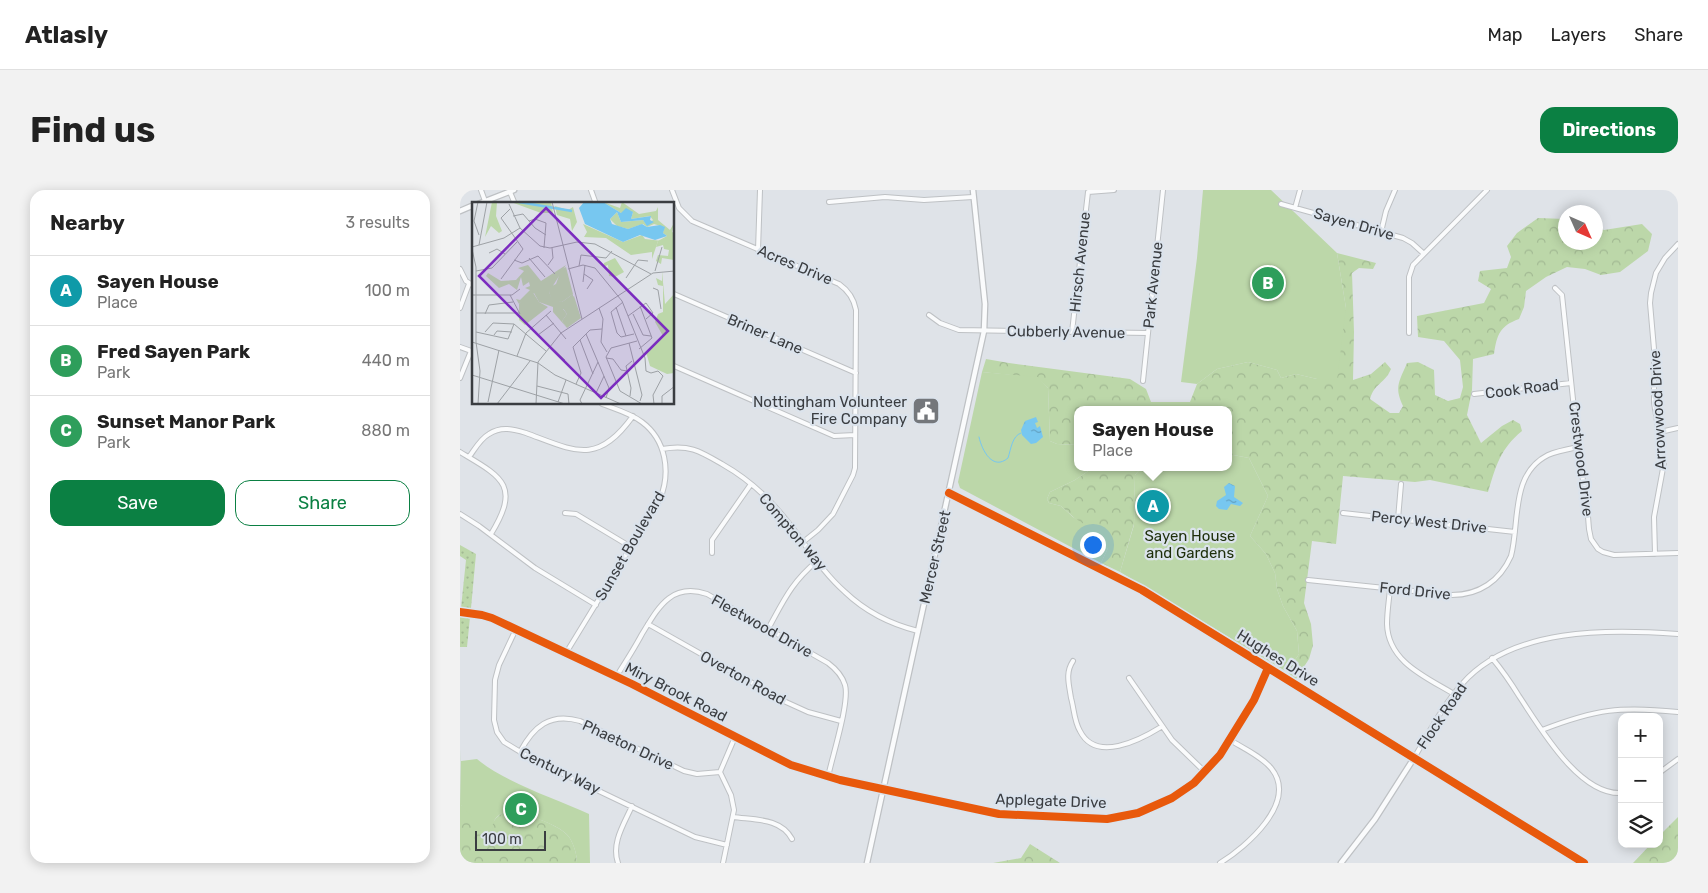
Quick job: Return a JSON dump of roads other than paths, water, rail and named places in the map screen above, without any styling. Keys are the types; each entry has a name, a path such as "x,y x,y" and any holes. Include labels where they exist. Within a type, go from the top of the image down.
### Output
{"street":[{"path":"481,190 485,201 512,191"},
{"path":"590,190 595,202"},
{"name":"Acres Drive","path":"672,190 679,208 687,218 839,284 849,292 854,303 856,310 855,468 851,481 830,518 803,542"},
{"path":"758,250 760,190"},
{"name":"Mercer Street","path":"867,863 984,331 986,304 972,190"},
{"name":"Hirsch Avenue","path":"1072,332 1088,192 1114,190"},
{"name":"Park Avenue","path":"1143,380 1163,190"},
{"path":"1295,208 1300,190"},
{"path":"1380,232 1395,190"},
{"path":"1409,333 1409,277 1413,265 1487,190"},
{"path":"829,202 885,197 931,200 973,197"},
{"name":"Sayen Drive","path":"1281,204 1407,240 1423,253"},
{"path":"460,211 472,207"},
{"name":"Arrowwood Drive","path":"1655,554 1654,517 1664,463 1654,403 1654,349 1650,312 1651,293 1653,282 1661,265 1678,244"},
{"path":"460,269 463,276 472,285 460,308"},
{"name":"Crestwood Drive","path":"1555,288 1562,295 1578,447 1588,504 1590,534 1594,544 1604,552 1614,555 1678,553"},
{"name":"Briner Lane","path":"675,294 856,373"},
{"name":"Cubberly Avenue","path":"929,315 959,330 1148,333"},
{"path":"460,347 472,352 460,378"},
{"path":"675,366 834,436 855,435"},
{"name":"Cook Road","path":"1474,394 1571,383"},
{"name":"Sunset Boulevard","path":"566,653 663,492 666,468 662,449 653,433 632,416 604,405"},
{"path":"469,457 489,433 502,429 515,430 572,450 597,448 617,436 632,416"},
{"path":"1660,432 1678,428"},
{"name":"Compton Way","path":"662,449 680,446 702,452 751,484 782,515 817,561 844,592 869,611 897,626 918,631"},
{"name":"Ford Drive","path":"1308,580 1459,595 1482,589 1496,578 1507,564 1513,549 1520,491 1528,472 1547,456 1578,447"},
{"path":"460,452 496,475 505,492 504,510 491,534"},
{"path":"712,553 712,540 751,484"},
{"path":"1398,519 1402,484"},
{"name":"Hughes Drive","path":"949,493 1142,590 1584,863"},
{"path":"564,513 576,514 631,547"},
{"name":"Percy West Drive","path":"1343,513 1515,532"},
{"path":"460,514 491,534 535,568 596,604"},
{"path":"768,629 790,588 803,572 817,561"},
{"path":"1390,589 1388,632 1398,654 1408,666 1454,694"},
{"name":"Fleetwood Drive","path":"616,677 648,624 667,599 680,593 693,591 707,594 828,663 839,673 846,692 828,777"},
{"name":"Miry Brook Road","path":"460,612 492,618 516,629 616,677 773,757 828,777 883,790"},
{"name":"Overton Road","path":"648,624 786,702 808,712 841,721"},
{"name":"Century Way","path":"516,629 497,672 494,720 500,738 508,746 695,837 727,845"},
{"name":"Flock Road","path":"1341,863 1375,819 1454,694 1475,671 1492,658 1523,644 1564,637 1627,632 1678,634"},
{"path":"1492,658 1564,759 1590,784 1604,791 1618,793"},
{"path":"1073,661 1068,673 1069,688 1078,729 1090,742 1101,747 1120,746 1138,740 1161,727"},
{"name":"Applegate Drive","path":"883,790 999,814 1107,819 1138,813 1163,803 1184,791 1205,772 1230,740 1254,700 1268,668"},
{"path":"1129,678 1161,727 1181,750 1205,772"},
{"path":"1542,730 1580,716 1605,710 1634,708 1678,712"},
{"name":"Phaeton Drive","path":"520,752 529,736 539,726 552,720 567,718 580,721 690,773 720,772"},
{"path":"723,863 733,817 733,803 720,772 735,737"},
{"path":"1220,863 1240,850 1257,833 1276,804 1279,791 1277,778 1271,767 1230,740"},
{"path":"1663,770 1678,759"},
{"path":"618,863 616,854 617,841 632,806"},
{"path":"733,817 774,823 787,830 792,839"}],"water":[{"path":"1036,417 1038,422 1035,423 1037,428 1040,426 1043,437 1036,443 1031,444 1022,435 1021,430 1025,421"},
{"path":"1229,483 1235,486 1234,497 1243,503 1240,506 1231,504 1227,510 1219,509 1216,506 1217,501 1226,495 1224,487"}],"waterway":[{"path":"979,437 989,458 998,462 1008,458 1014,440 1021,433"}],"place":[{"name":"Fred Sayen Park","path":"1268,283"},
{"name":"Nottingham Volunteer Fire Company","path":"926,411"},
{"name":"Sayen House","path":"1153,506"},
{"name":"Sunset Manor Park","path":"521,809"}],"park label":[{"name":"Sayen House and Gardens","path":"1190,544"}]}
